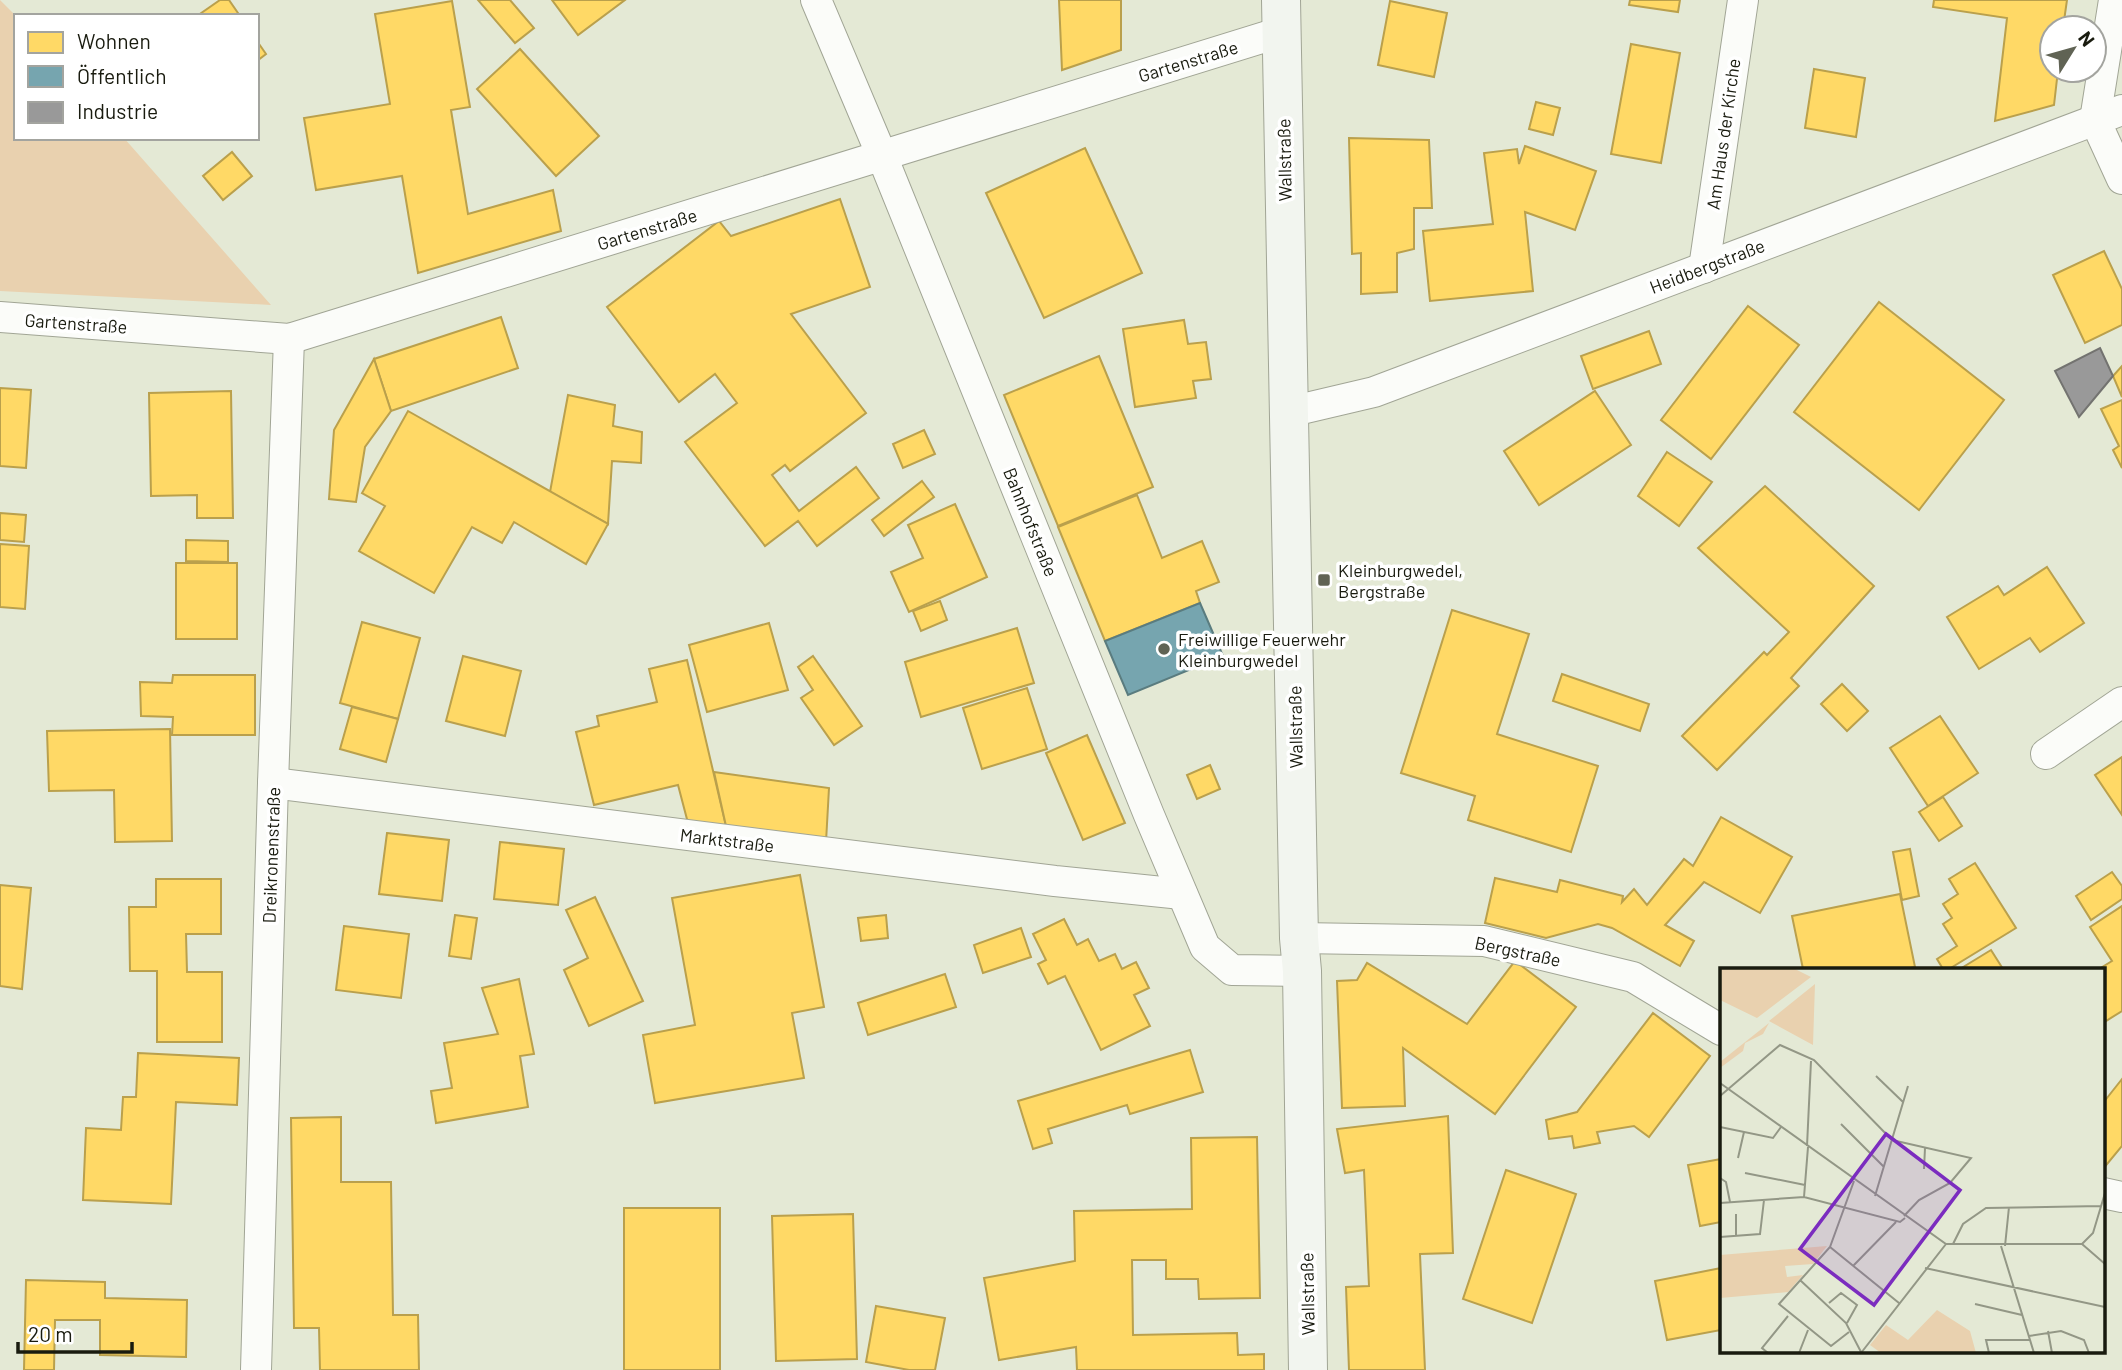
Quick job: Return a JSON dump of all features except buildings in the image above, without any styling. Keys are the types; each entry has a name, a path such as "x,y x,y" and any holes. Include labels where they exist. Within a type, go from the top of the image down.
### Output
{"street":[{"name":"Bahnhofstraße","path":"816,0 1205,947 1232,970 1301,954"},
{"name":"Am Haus der Kirche","path":"1704,268 1742,0"},
{"path":"2114,0 2109,115 2122,179"},
{"name":"Gartenstraße","path":"0,317 289,339 882,156 1281,16"},
{"name":"Wallstraße","path":"1281,16 1308,1370"},
{"name":"Heidbergstraße","path":"1289,412 1374,391 2109,115"},
{"name":"Dreikronenstraße","path":"256,1370 289,339"},
{"path":"2046,754 2122,702"},
{"name":"Marktstraße","path":"273,783 1041,879 1182,894"},
{"name":"Bergstraße","path":"1301,954 1484,941 1633,977 1720,1029"},
{"path":"2104,1193 2122,1197"}],"shaded area":[{"path":"0,0 14,14 14,140 126,140 271,305 0,291"}],"place":[{"name":"Kleinburgwedel, Bergstraße","path":"1324,580"},
{"name":"Freiwillige Feuerwehr Kleinburgwedel","path":"1164,649"}]}
